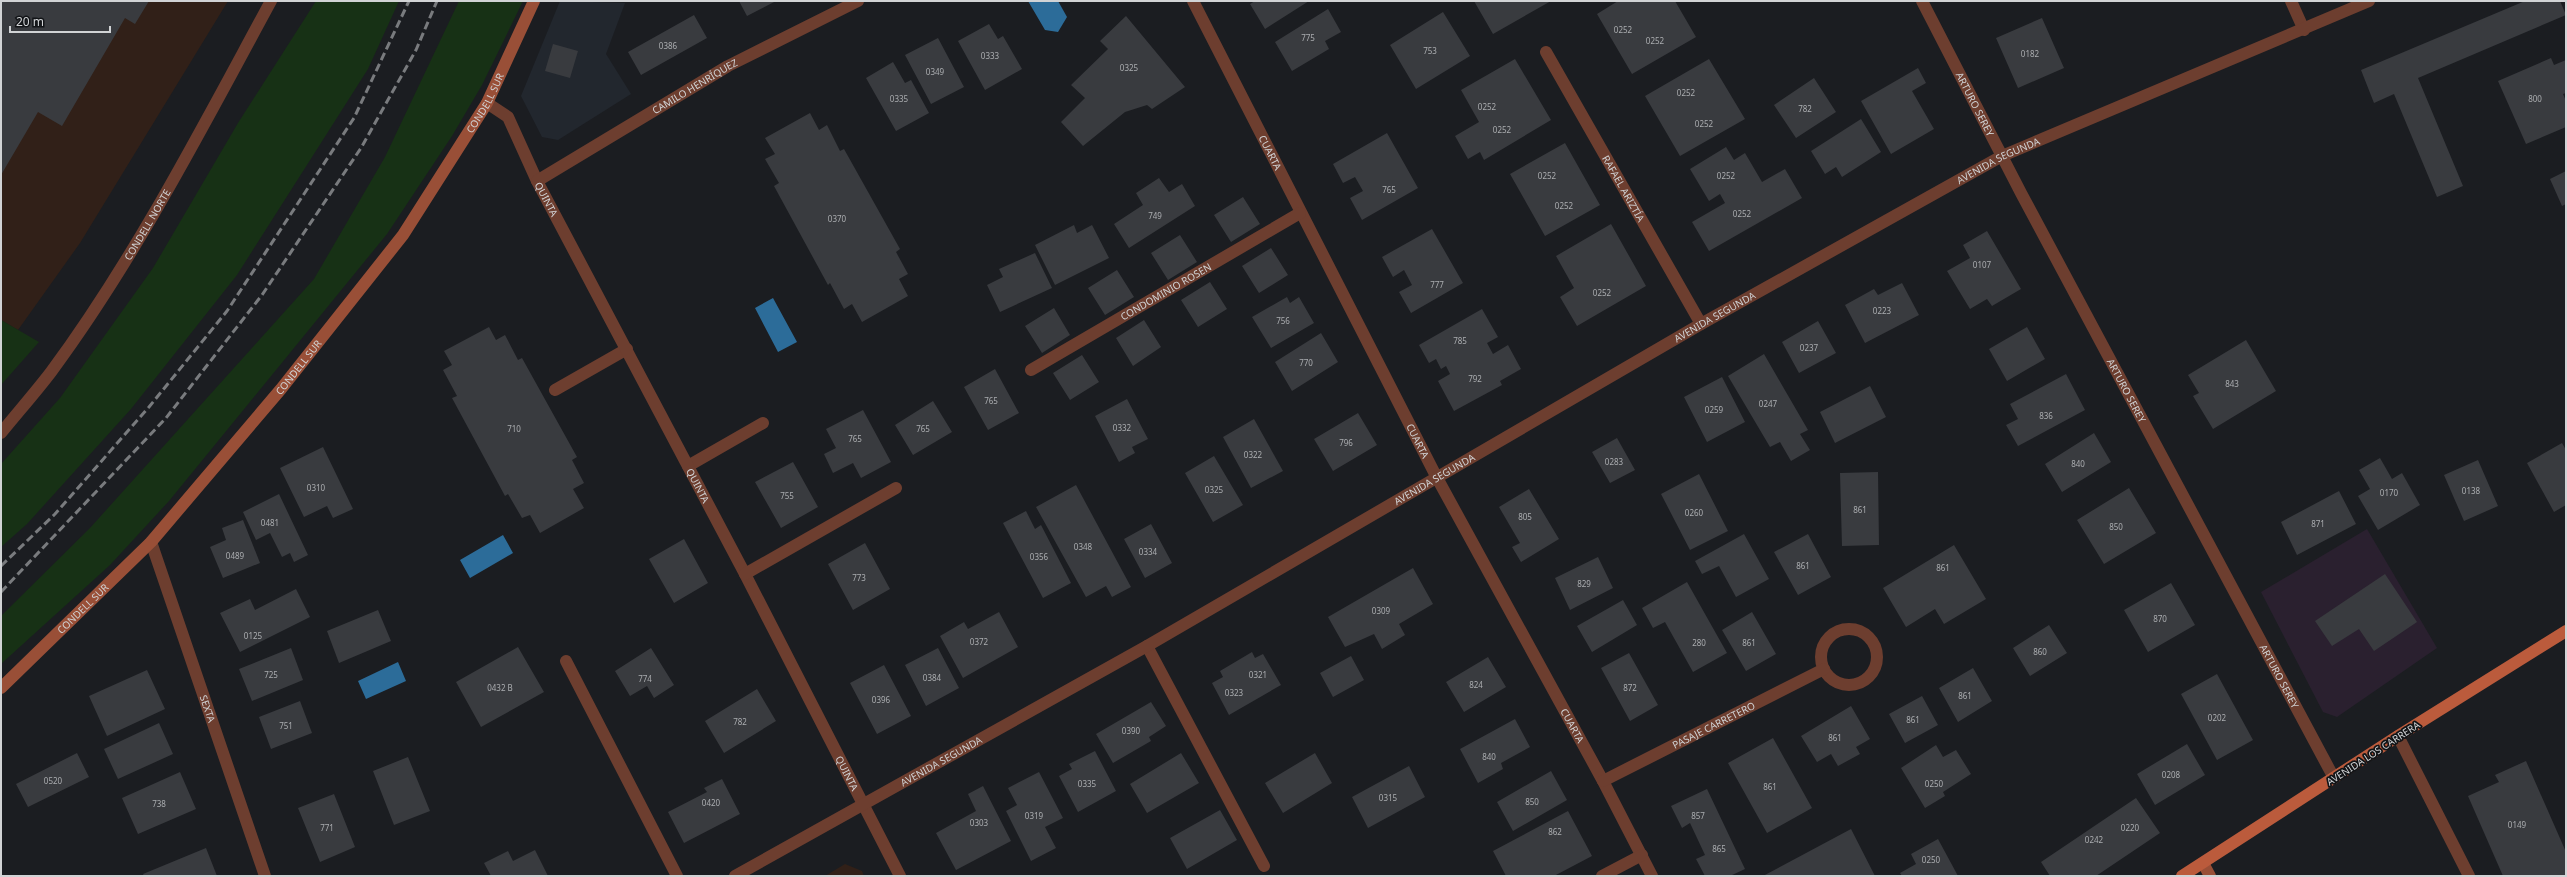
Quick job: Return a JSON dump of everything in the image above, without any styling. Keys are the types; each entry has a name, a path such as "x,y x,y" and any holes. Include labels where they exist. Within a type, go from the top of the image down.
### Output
{"main road":[{"name":"AVENIDA LOS CARRERA","path":"2182,876 2398,736 2566,632"}],"street":[{"name":"CONDELL NORTE","path":"1,432 51,372 107,288 182,164 271,1"},
{"name":"CONDELL SUR","path":"1,688 151,542 281,389 403,234 487,103 534,1"},
{"name":"CAMILO HENRÍQUEZ","path":"537,181 728,66 858,1"},
{"name":"CUARTA","path":"1193,1 1300,213 1436,476 1603,781 1652,876"},
{"name":"ARTURO SEREY","path":"1922,1 2002,156 2334,778"},
{"path":"2291,1 2304,30"},
{"name":"AVENIDA SEGUNDA","path":"735,876 1147,646 1436,476 1701,324 2002,156 2304,30 2369,1"},
{"name":"RAFAEL ARIZTÍA","path":"1546,52 1701,324"},
{"name":"QUINTA","path":"487,103 508,117 537,181 745,574 864,803 900,876"},
{"name":"CONDOMINIO ROSEN","path":"1031,370 1300,213"},
{"path":"555,390 627,349"},
{"path":"688,466 763,423"},
{"path":"745,574 896,488"},
{"name":"SEXTA","path":"151,542 265,876"},
{"path":"1848,628 1866,634 1873,641 1878,659 1870,676 1863,682 1854,685 1837,682 1824,670 1822,651 1831,635 1848,628"},
{"path":"1147,646 1264,866"},
{"path":"566,661 677,876"},
{"name":"PASAJE CARRETERO","path":"1603,781 1824,670"},
{"path":"2398,736 2469,876"},
{"path":"1602,876 1642,856"},
{"path":"2204,863 2210,876"}],"shaded area":[{"path":"1,1 228,1 80,243 18,330 1,320"},
{"path":"560,1 625,3 606,54 631,94 558,140 542,137 521,96"},
{"path":"2367,529 2437,648 2337,717 2323,712 2261,592"},
{"path":"845,864 862,871 864,876 825,876"}],"green space":[{"path":"316,1 399,1 368,69 237,275 131,409 27,524 1,547 1,464 60,398 153,268 238,123"},
{"path":"459,1 523,1 482,85 452,136 387,234 169,501 110,565 1,664 1,616 90,528 314,279 385,157"},
{"path":"1,320 39,342 1,385"}],"water":[{"path":"1028,1 1058,1 1067,17 1058,32 1045,30"},
{"path":"773,298 797,342 778,352 755,308"},
{"path":"503,535 513,553 470,578 460,560"},
{"path":"398,662 406,681 366,699 358,681"}],"building":[{"path":"1,1 149,1 135,24 125,18 62,126 38,112 1,175"},
{"path":"739,1 776,1 747,16"},
{"path":"1255,1 1309,1 1265,29 1250,4"},
{"path":"1474,1 1551,1 1493,34"},
{"path":"1618,1 1675,1 1696,37 1632,74 1597,14"},
{"path":"2525,1 2560,1 2566,15 2418,78 2463,186 2437,197 2394,94 2374,103 2361,70"},
{"path":"1328,9 1341,32 1325,41 1329,49 1292,71 1275,42"},
{"path":"1443,12 1470,56 1416,89 1390,45"},
{"path":"694,15 707,38 641,75 628,52"},
{"path":"1126,16 1185,87 1152,109 1147,105 1125,112 1083,146 1061,122 1085,98 1071,85 1108,49 1100,41"},
{"path":"2042,18 2064,68 2018,88 1996,38"},
{"path":"989,24 998,39 1003,36 1022,69 985,90 958,41"},
{"path":"938,38 964,87 931,104 905,55"},
{"path":"553,44 578,51 570,78 545,71"},
{"path":"2551,58 2554,65 2566,60 2566,93 2563,94 2566,101 2566,127 2526,144 2498,81"},
{"path":"1515,59 1551,120 1484,160 1480,152 1468,159 1455,136 1479,122 1461,90"},
{"path":"1709,59 1745,119 1680,156 1645,96"},
{"path":"893,62 905,83 911,80 929,113 896,131 866,78"},
{"path":"1918,68 1926,83 1912,91 1934,129 1891,154 1861,101"},
{"path":"1814,78 1836,112 1796,138 1774,105"},
{"path":"810,113 819,130 827,125 840,151 844,149 900,249 896,252 908,274 899,279 908,296 862,322 852,304 844,309 830,283 828,285 774,186 779,183 765,159 775,154 765,138"},
{"path":"1861,119 1881,152 1842,177 1836,167 1825,174 1811,151"},
{"path":"1387,133 1418,188 1362,220 1350,198 1363,191 1355,177 1343,183 1333,164"},
{"path":"1565,143 1600,205 1545,236 1510,174"},
{"path":"1726,147 1734,160 1745,153 1762,182 1785,169 1802,198 1709,251 1692,222 1725,203 1720,194 1709,201 1690,169"},
{"path":"2566,171 2566,204 2562,206 2550,179"},
{"path":"1159,178 1169,192 1182,184 1195,206 1129,248 1114,224 1143,205 1136,193"},
{"path":"1243,197 1260,224 1231,242 1214,215"},
{"path":"1611,224 1646,286 1577,326 1560,297 1574,288 1556,256"},
{"path":"1074,225 1077,233 1092,225 1109,258 1055,285 1035,245"},
{"path":"1432,229 1463,283 1411,313 1399,292 1412,285 1404,270 1393,277 1382,257"},
{"path":"1987,231 2021,289 1992,306 1987,299 1970,309 1947,271 1970,258 1963,245"},
{"path":"1180,235 1197,262 1168,280 1151,253"},
{"path":"1271,248 1288,275 1259,293 1242,266"},
{"path":"1035,253 1052,288 1000,312 987,285 1003,277 999,269"},
{"path":"1117,270 1134,297 1105,315 1088,288"},
{"path":"1210,282 1227,309 1198,327 1181,300"},
{"path":"1902,283 1919,315 1865,343 1845,305 1874,289 1878,295"},
{"path":"1287,297 1290,303 1299,297 1314,323 1271,348 1252,317"},
{"path":"1054,308 1070,335 1042,353 1025,326"},
{"path":"1482,309 1498,337 1487,343 1493,354 1508,345 1521,369 1500,381 1502,385 1454,411 1438,381 1450,374 1446,366 1441,369 1436,359 1429,363 1419,345"},
{"path":"1144,320 1161,347 1133,366 1116,338"},
{"path":"1818,321 1836,353 1799,373 1782,342"},
{"path":"489,327 496,340 505,335 518,360 522,358 577,457 572,460 584,483 573,489 584,508 540,533 530,515 522,518 508,494 505,496 452,398 457,396 443,370 452,365 444,351"},
{"path":"2027,327 2045,359 2007,381 1989,349"},
{"path":"1321,333 1338,362 1292,391 1275,362"},
{"path":"2246,340 2276,391 2213,429 2193,396 2199,393 2188,375"},
{"path":"1764,354 1808,430 1800,434 1810,450 1791,461 1780,442 1770,447 1728,376"},
{"path":"1082,355 1099,382 1070,400 1053,373"},
{"path":"995,369 1019,413 988,430 964,387"},
{"path":"2066,374 2085,410 2018,446 2006,425 2018,419 2010,404"},
{"path":"1722,377 1745,422 1707,442 1684,397"},
{"path":"1870,386 1886,417 1835,443 1820,412"},
{"path":"1127,399 1148,439 1132,447 1135,453 1119,462 1095,416"},
{"path":"933,401 952,432 913,455 895,425"},
{"path":"863,410 891,462 861,478 853,463 833,473 824,454 836,448 826,429"},
{"path":"1358,413 1377,445 1333,471 1314,439"},
{"path":"1254,419 1283,471 1251,488 1223,437"},
{"path":"2094,433 2111,462 2062,492 2045,464"},
{"path":"1617,438 1635,470 1610,483 1592,452"},
{"path":"2562,443 2566,450 2566,505 2554,512 2527,463"},
{"path":"323,447 353,509 333,518 327,506 304,517 280,468"},
{"path":"1214,456 1243,505 1213,522 1185,473"},
{"path":"2380,458 2392,479 2402,473 2420,505 2378,530 2358,496 2370,489 2359,470"},
{"path":"2478,460 2498,506 2464,521 2444,475"},
{"path":"793,462 818,507 781,528 755,482"},
{"path":"1878,472 1879,545 1842,546 1840,473"},
{"path":"1699,474 1728,531 1690,550 1661,494"},
{"path":"1076,485 1131,587 1112,597 1106,586 1086,597 1036,507"},
{"path":"2129,488 2156,533 2104,564 2077,520"},
{"path":"1529,489 1559,539 1521,562 1512,547 1520,543 1499,507"},
{"path":"2339,491 2356,524 2297,555 2281,522"},
{"path":"279,494 308,555 294,562 290,553 282,557 270,533 256,540 243,512"},
{"path":"1026,511 1035,529 1041,525 1071,583 1043,598 1003,523"},
{"path":"243,520 260,563 223,578 210,547 226,540 222,528"},
{"path":"1151,524 1172,563 1145,578 1124,539"},
{"path":"1744,534 1769,579 1736,597 1719,566 1702,574 1695,561"},
{"path":"1808,534 1831,577 1798,595 1774,552"},
{"path":"684,539 708,583 674,603 649,559"},
{"path":"865,543 890,589 853,610 828,564"},
{"path":"1954,545 1986,599 1944,624 1935,609 1906,627 1883,588"},
{"path":"1598,557 1613,588 1570,610 1555,578"},
{"path":"1413,568 1433,604 1399,624 1405,635 1382,649 1374,634 1345,647 1328,617"},
{"path":"2385,574 2417,622 2374,651 2359,629 2332,646 2315,621"},
{"path":"1687,582 1727,653 1693,672 1665,622 1653,628 1642,608"},
{"path":"2171,583 2195,625 2148,652 2124,610"},
{"path":"296,589 310,617 240,652 220,613 250,599 255,610"},
{"path":"1623,600 1637,625 1592,652 1577,626"},
{"path":"378,610 391,641 339,663 327,631"},
{"path":"999,612 1018,647 963,678 940,636 964,622 968,629"},
{"path":"1752,612 1776,654 1746,671 1722,630"},
{"path":"2049,625 2067,653 2030,676 2013,648"},
{"path":"518,647 544,692 481,727 456,682"},
{"path":"291,648 303,680 252,701 239,669"},
{"path":"651,648 674,685 654,698 647,686 630,696 615,671"},
{"path":"938,648 959,688 926,706 905,665"},
{"path":"1252,652 1255,658 1263,654 1281,685 1229,715 1212,683 1223,677 1220,671"},
{"path":"1629,653 1658,705 1630,721 1601,668"},
{"path":"1351,656 1364,680 1333,697 1320,673"},
{"path":"1488,657 1506,687 1464,712 1446,682"},
{"path":"884,665 911,716 877,734 850,683"},
{"path":"1973,668 1992,701 1958,722 1939,688"},
{"path":"147,670 165,709 107,736 89,696"},
{"path":"2217,674 2253,740 2217,760 2181,694"},
{"path":"757,689 776,721 724,753 705,721"},
{"path":"1922,696 1938,725 1905,743 1889,714"},
{"path":"300,701 312,733 271,749 259,717"},
{"path":"1151,702 1166,726 1149,737 1151,741 1113,763 1096,734"},
{"path":"1851,706 1870,739 1856,747 1860,754 1838,766 1831,754 1817,762 1801,736"},
{"path":"1515,719 1530,747 1501,763 1503,769 1478,783 1460,749"},
{"path":"159,723 173,754 118,779 104,749"},
{"path":"1773,738 1812,808 1767,833 1728,763"},
{"path":"2187,744 2205,775 2155,805 2137,774"},
{"path":"1936,745 1943,757 1956,750 1971,774 1943,792 1945,796 1925,808 1901,768"},
{"path":"1095,751 1116,791 1078,812 1059,776 1072,769 1069,764"},
{"path":"77,753 89,777 28,807 16,784"},
{"path":"1181,753 1199,783 1147,813 1130,784"},
{"path":"1315,753 1332,783 1283,813 1265,783"},
{"path":"408,757 430,811 394,825 373,771"},
{"path":"2526,761 2566,852 2566,876 2503,876 2468,796 2499,782 2495,775"},
{"path":"1409,766 1425,797 1368,828 1352,797"},
{"path":"1551,771 1567,800 1513,831 1497,802"},
{"path":"180,772 196,809 138,834 122,798"},
{"path":"1039,772 1063,818 1045,827 1056,848 1031,861 1006,811 1017,805 1008,788"},
{"path":"722,779 740,814 684,843 668,812 707,792 704,788"},
{"path":"983,786 1011,841 956,870 936,833 976,811 968,794"},
{"path":"1707,789 1745,869 1730,876 1705,876 1696,859 1705,855 1690,823 1682,828 1671,806"},
{"path":"334,794 355,847 320,862 298,808"},
{"path":"2136,798 2160,833 2096,876 2050,876 2041,862"},
{"path":"1220,810 1237,840 1187,869 1170,838"},
{"path":"1568,811 1592,856 1554,876 1506,876 1493,851"},
{"path":"1851,829 1875,876 1763,876"},
{"path":"1938,839 1958,876 1902,876 1900,873 1916,864 1911,854"},
{"path":"206,848 217,876 144,876 143,874"},
{"path":"535,850 548,876 491,876 484,863 508,851 513,861"}],"railway":[{"path":"1,566 55,514 149,407 227,311 354,118 409,1"},
{"path":"1,592 166,418 262,295 361,148 416,50 437,1"}]}
